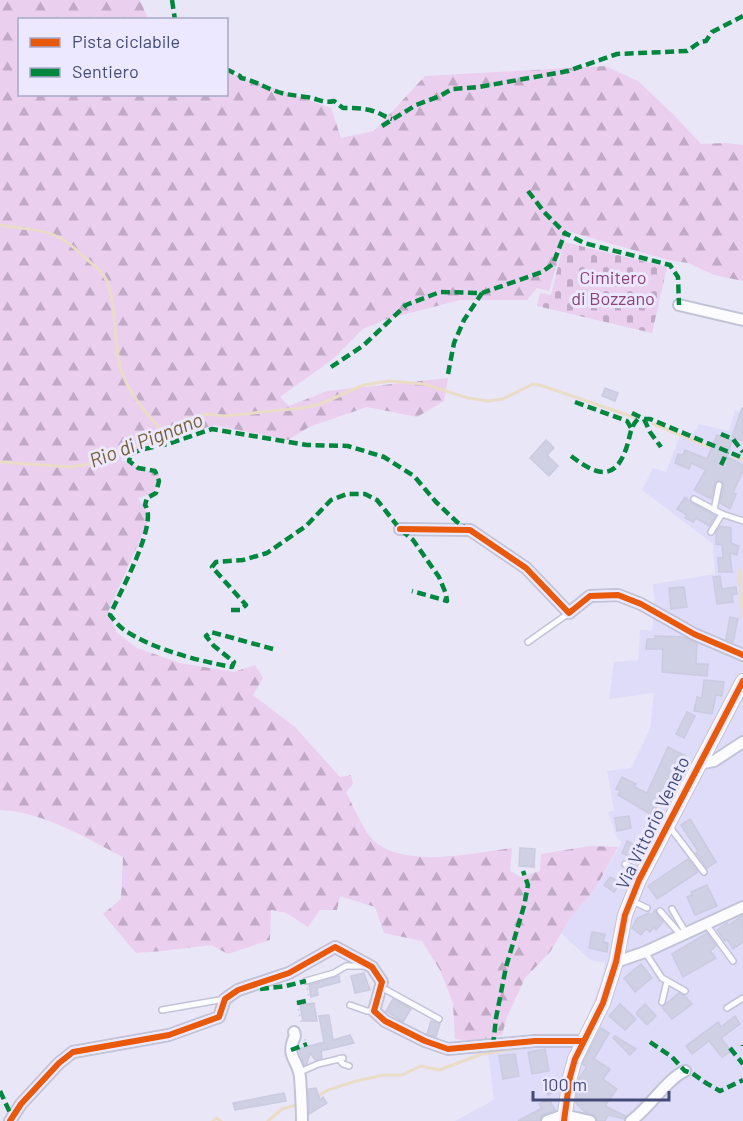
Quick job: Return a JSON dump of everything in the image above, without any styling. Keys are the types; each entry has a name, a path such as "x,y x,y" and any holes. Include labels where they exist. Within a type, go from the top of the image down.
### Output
{"street":[{"path":"679,305 743,320"},
{"path":"400,529 470,530 526,568 568,613 590,596 618,595 641,604 694,634 743,655"},
{"name":"Via Vittorio Veneto","path":"564,1118 570,1077 583,1041 603,1003 616,962 625,915 639,871 668,824 743,681"},
{"path":"699,764 714,761 743,742"},
{"path":"616,962 645,952 743,908"},
{"path":"10,1121 21,1104 59,1063 73,1052 169,1035 219,1017 225,999 238,990 289,973 335,947 368,964 382,982 374,1011 385,1021 425,1041 448,1049 535,1041 583,1041"},
{"path":"294,1032 291,1055 299,1072 302,1121"},
{"path":"631,1121 644,1112 677,1074 685,1071"},
{"path":"547,1121 564,1118 590,1121"}],"lane":[{"path":"714,510 719,485"},
{"path":"694,499 714,510 743,521"},
{"path":"711,532 722,513"},
{"path":"528,642 568,613"},
{"path":"668,824 704,872"},
{"path":"625,864 639,871"},
{"path":"631,900 647,908"},
{"path":"672,909 684,934"},
{"path":"660,911 684,934"},
{"path":"706,924 733,961"},
{"path":"645,952 662,978 685,991"},
{"path":"306,981 334,973 345,966 368,964"},
{"path":"662,1002 667,981"},
{"path":"381,987 439,1019"},
{"path":"727,1008 743,998"},
{"path":"162,1010 225,999"},
{"path":"350,1005 374,1011"},
{"path":"299,1072 341,1058 343,1064 349,1066"}],"path":[{"path":"306,981 310,1000"},
{"path":"297,1003 307,1044"}],"shaded area":[{"path":"735,410 743,412 743,1121 455,1121 494,1100 487,1043 579,1037 601,983 605,963 590,960 561,933 571,917 595,889 622,842 617,838 608,812 614,810 607,771 631,768 650,729 654,693 609,699 614,662 638,660 640,630 652,630 655,604 653,584 715,574 713,544 642,490 653,468 666,472 682,430 694,433 699,424 729,431"}],"green space":[{"path":"0,0 140,0 148,18 18,18 18,96 228,96 228,72 331,108 341,138 374,131 425,76 605,66 638,81 701,144 743,145 743,281 714,275 688,263 668,260 567,231 549,291 537,288 527,300 460,300 387,319 363,329 333,359 280,397 289,406 327,391 448,378 444,401 417,417 367,407 309,427 288,440 214,425 162,442 137,447 121,460 159,475 154,493 138,498 150,517 108,612 117,633 137,648 180,663 234,672 255,665 263,678 253,695 295,727 340,777 351,775 353,784 346,792 373,840 386,849 420,857 440,857 512,848 510,871 521,877 540,871 541,854 589,846 618,847 595,889 571,917 550,952 525,978 507,1017 502,1035 476,1041 455,1039 453,1003 440,970 422,941 384,933 375,907 340,896 337,910 320,910 308,927 286,913 271,910 270,940 228,954 211,945 136,953 103,914 121,899 123,857 48,820 0,810"},
{"name":"Cimitero di Bozzano","path":"564,242 667,267 652,333 537,306 540,293 551,295"}],"building":[{"path":"605,388 618,393 615,401 602,396"},
{"path":"743,408 743,441 732,437"},
{"path":"717,435 732,440 727,457 743,465 730,509 720,503 724,485 722,481 715,482 711,499 694,490 706,470 691,463 689,469 675,463 678,454 683,455 685,450 707,459"},
{"path":"546,440 554,448 547,455 558,466 549,476 530,458"},
{"path":"685,497 715,516 709,526 696,518 693,522 685,518 687,515 677,509"},
{"path":"720,526 731,528 731,543 739,546 737,555 730,553 732,572 719,572 718,558 723,558 722,545 716,544 716,532"},
{"path":"720,576 722,589 736,587 737,594 732,595 733,602 717,604 713,577"},
{"path":"684,587 687,607 671,609 669,588"},
{"path":"730,617 738,619 733,642 726,639"},
{"path":"655,636 685,637 697,643 696,664 708,664 707,676 662,672 663,649 646,649 647,639 655,639"},
{"path":"704,680 724,682 722,696 716,695 712,714 694,711 697,697 702,698"},
{"path":"687,712 695,716 684,738 676,734"},
{"path":"668,747 686,756 668,791 665,789 656,808 653,807 650,814 618,795 620,791 616,789 622,777 636,784 634,787 647,793"},
{"path":"629,816 631,828 617,831 615,818"},
{"path":"690,819 716,862 707,868 681,825"},
{"path":"627,841 642,849 639,855 636,854 633,858 622,853"},
{"path":"520,848 535,849 534,867 519,866"},
{"path":"688,859 698,872 657,899 648,886"},
{"path":"610,877 620,883 614,892 604,885"},
{"path":"707,885 717,906 695,915 687,897 692,895 691,892"},
{"path":"655,910 663,922 656,930 654,927 650,932 646,929 641,935 632,928 637,918 649,913 652,915"},
{"path":"743,915 743,942 733,949 727,939 725,941 717,930"},
{"path":"592,932 605,934 603,942 608,943 607,952 589,948"},
{"path":"707,933 716,946 710,951 716,958 683,977 672,954"},
{"path":"641,964 652,978 635,992 624,978"},
{"path":"364,973 370,990 355,993 351,976"},
{"path":"339,976 340,982 317,988 318,995 311,997 309,985"},
{"path":"679,993 692,1004 672,1019 662,1007"},
{"path":"393,999 411,1009 403,1022 386,1011"},
{"path":"314,1003 317,1021 303,1021 300,1005"},
{"path":"620,1004 636,1019 625,1030 609,1016"},
{"path":"645,1004 656,1016 647,1025 636,1013"},
{"path":"329,1015 333,1040 350,1035 354,1043 321,1051 322,1058 315,1060 310,1053 307,1064 304,1065 299,1049 324,1042 319,1016"},
{"path":"735,1016 740,1024 721,1038 731,1051 722,1057 709,1041 692,1054 686,1046 718,1022 721,1027"},
{"path":"431,1021 440,1024 436,1037 427,1034"},
{"path":"601,1028 609,1033 594,1059 610,1069 603,1079 617,1089 605,1106 626,1116 624,1119 608,1115 605,1121 597,1121 595,1115 585,1112 576,1103 579,1078 586,1068 583,1062"},
{"path":"615,1036 636,1049 630,1055 613,1038"},
{"path":"545,1049 549,1071 532,1074 528,1052"},
{"path":"515,1054 519,1076 503,1079 499,1056"},
{"path":"560,1079 559,1088 548,1095 545,1086"},
{"path":"316,1088 320,1100 323,1097 327,1103 309,1114 309,1089"},
{"path":"284,1093 286,1101 235,1110 233,1103"},
{"path":"549,1099 555,1110 542,1116 540,1121 518,1121 542,1108 539,1104"}],"waterway":[{"path":"0,225 41,231 58,237 74,247 102,273 111,294 118,357 123,376 138,402 163,432"},
{"name":"Rio di Pignano","path":"0,462 70,467 99,462 146,443 186,420 199,416 207,414 223,416 302,408 320,404 364,385 389,381 424,384 468,398 488,401 503,399 533,384 636,418"},
{"name":"Rio di Pignano","path":"653,424 715,449"},
{"name":"Rio di Pignano","path":"733,456 743,460"},
{"path":"739,571 743,616"},
{"path":"646,852 667,813"},
{"path":"317,1097 328,1090 356,1081 384,1075 402,1075 421,1066 439,1070 482,1054 527,1047"},
{"path":"268,1121 282,1109 311,1101"},
{"path":"213,1121 216,1118 221,1121"}],"marked path":[{"path":"172,0 175,18"},
{"path":"382,126 416,105 452,89 479,87 568,71 617,54 687,51 700,42 706,41 712,32 743,16"},
{"path":"228,70 241,78 281,93 334,101 343,108 370,110 392,119"},
{"path":"528,191 544,212 565,233"},
{"path":"331,367 364,345 406,305 440,292 482,293 542,272 553,264 565,233 584,243 670,265 678,277 679,305"},
{"path":"448,374 454,343 464,320 482,293"},
{"path":"575,402 627,421 631,428"},
{"path":"632,413 743,458"},
{"path":"571,456 596,471 610,471 622,458 633,427 640,417"},
{"path":"644,419 661,447"},
{"path":"273,649 211,632 206,636 214,646 234,662 232,667 190,658 147,643 123,629 110,615 129,576 147,527 148,514 145,505 147,498 156,493 159,481 155,471 138,468 129,461 131,454 212,429 307,445 348,446 384,457 414,476 436,502 466,528"},
{"path":"721,434 733,439 743,452"},
{"path":"721,465 727,452"},
{"path":"231,610 240,610 246,605 212,567 216,562 243,560 267,553 306,526 331,500 347,494 365,494 377,500 400,529 413,540 439,577 447,601 412,591"},
{"path":"493,1046 506,967 528,885 523,871"},
{"path":"260,989 306,981"},
{"path":"297,1003 310,1000"},
{"path":"650,1042 672,1057 685,1071 720,1091 743,1080"},
{"path":"291,1050 307,1044"},
{"path":"730,1048 743,1064"},
{"path":"0,1091 12,1121"}],"cycle path":[{"path":"400,529 470,530 526,568 569,613 590,596 618,595 641,604 694,634 743,655"},
{"path":"564,1121 575,1059 603,1003 616,962 625,915 639,880 743,681"},
{"path":"10,1121 21,1104 59,1063 73,1052 169,1035 219,1017 225,999 238,990 289,973 335,947 372,967 382,982 374,1011 385,1021 425,1041 448,1049 535,1041 583,1041"}]}
